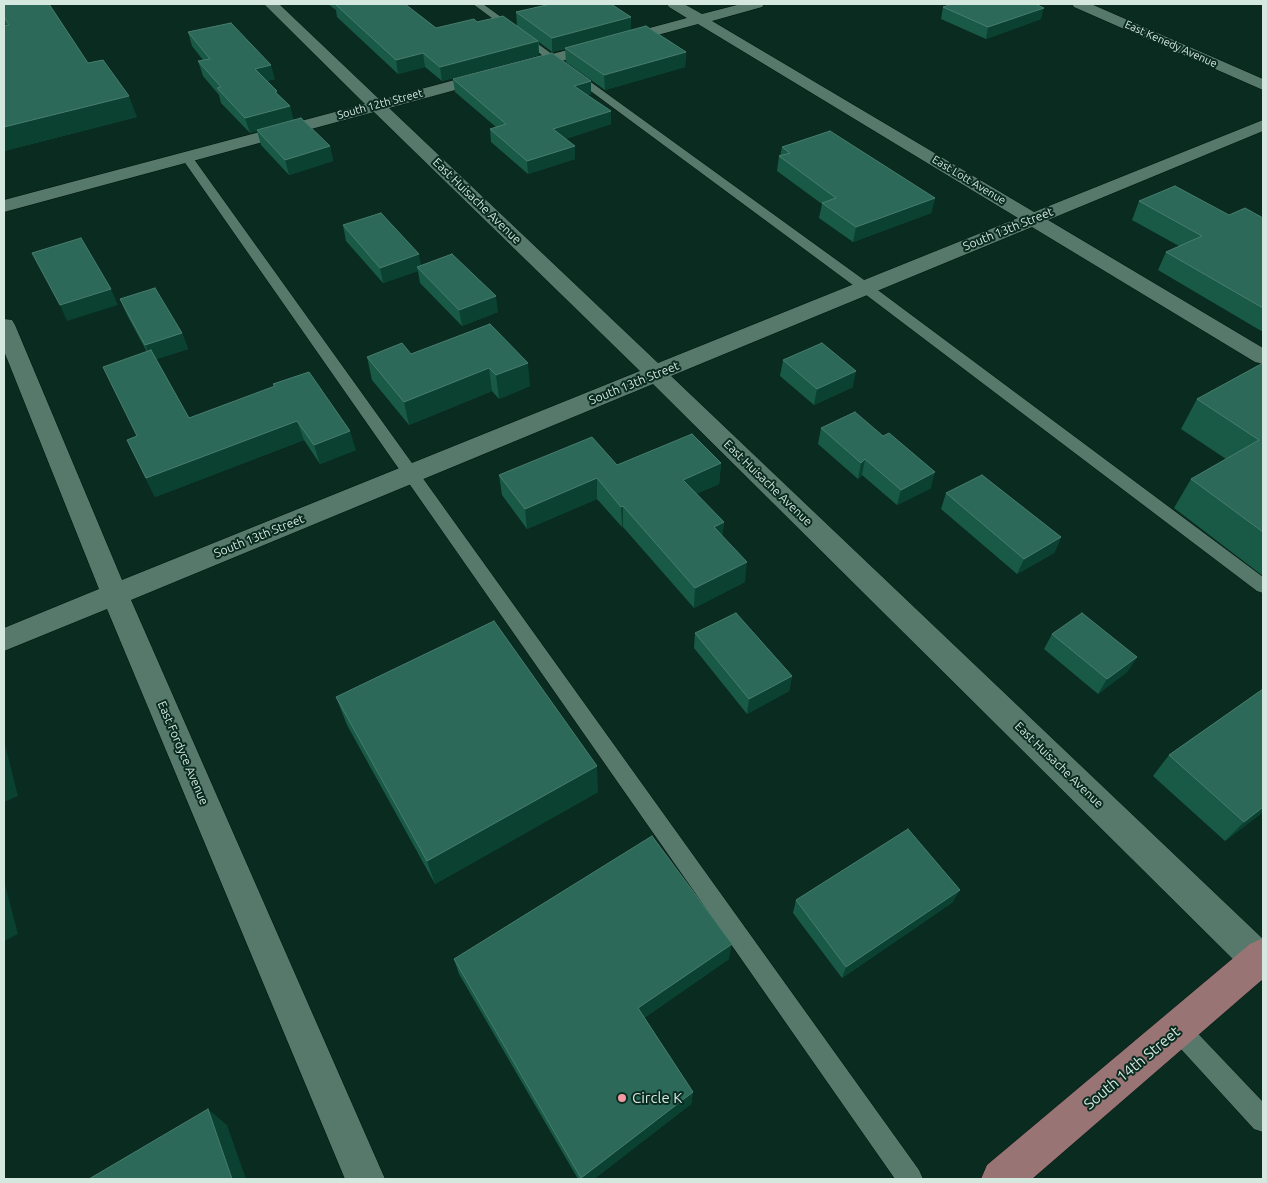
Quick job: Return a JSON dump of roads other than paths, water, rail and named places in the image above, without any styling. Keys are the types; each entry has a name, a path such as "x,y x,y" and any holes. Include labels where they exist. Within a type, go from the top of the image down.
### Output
{"main road":[{"name":"South 14th Street","path":"1010,1176 1178,1029 1262,959"}],"street":[{"name":"East Huisache Avenue","path":"271,4 1262,959"},
{"name":"East Lott Avenue","path":"674,4 1263,357"},
{"name":"South 12th Street","path":"4,206 757,4"},
{"name":"East Kenedy Avenue","path":"1078,4 1263,85"},
{"name":"South 13th Street","path":"4,640 1263,125"},
{"name":"East Fordyce Avenue","path":"4,325 115,594 365,1179"}],"lane":[{"path":"478,4 866,288 1263,586"},
{"path":"187,157 910,1179"},
{"path":"1178,1029 1263,1120"}],"place":[{"name":"Circle K","path":"622,1098"}]}
